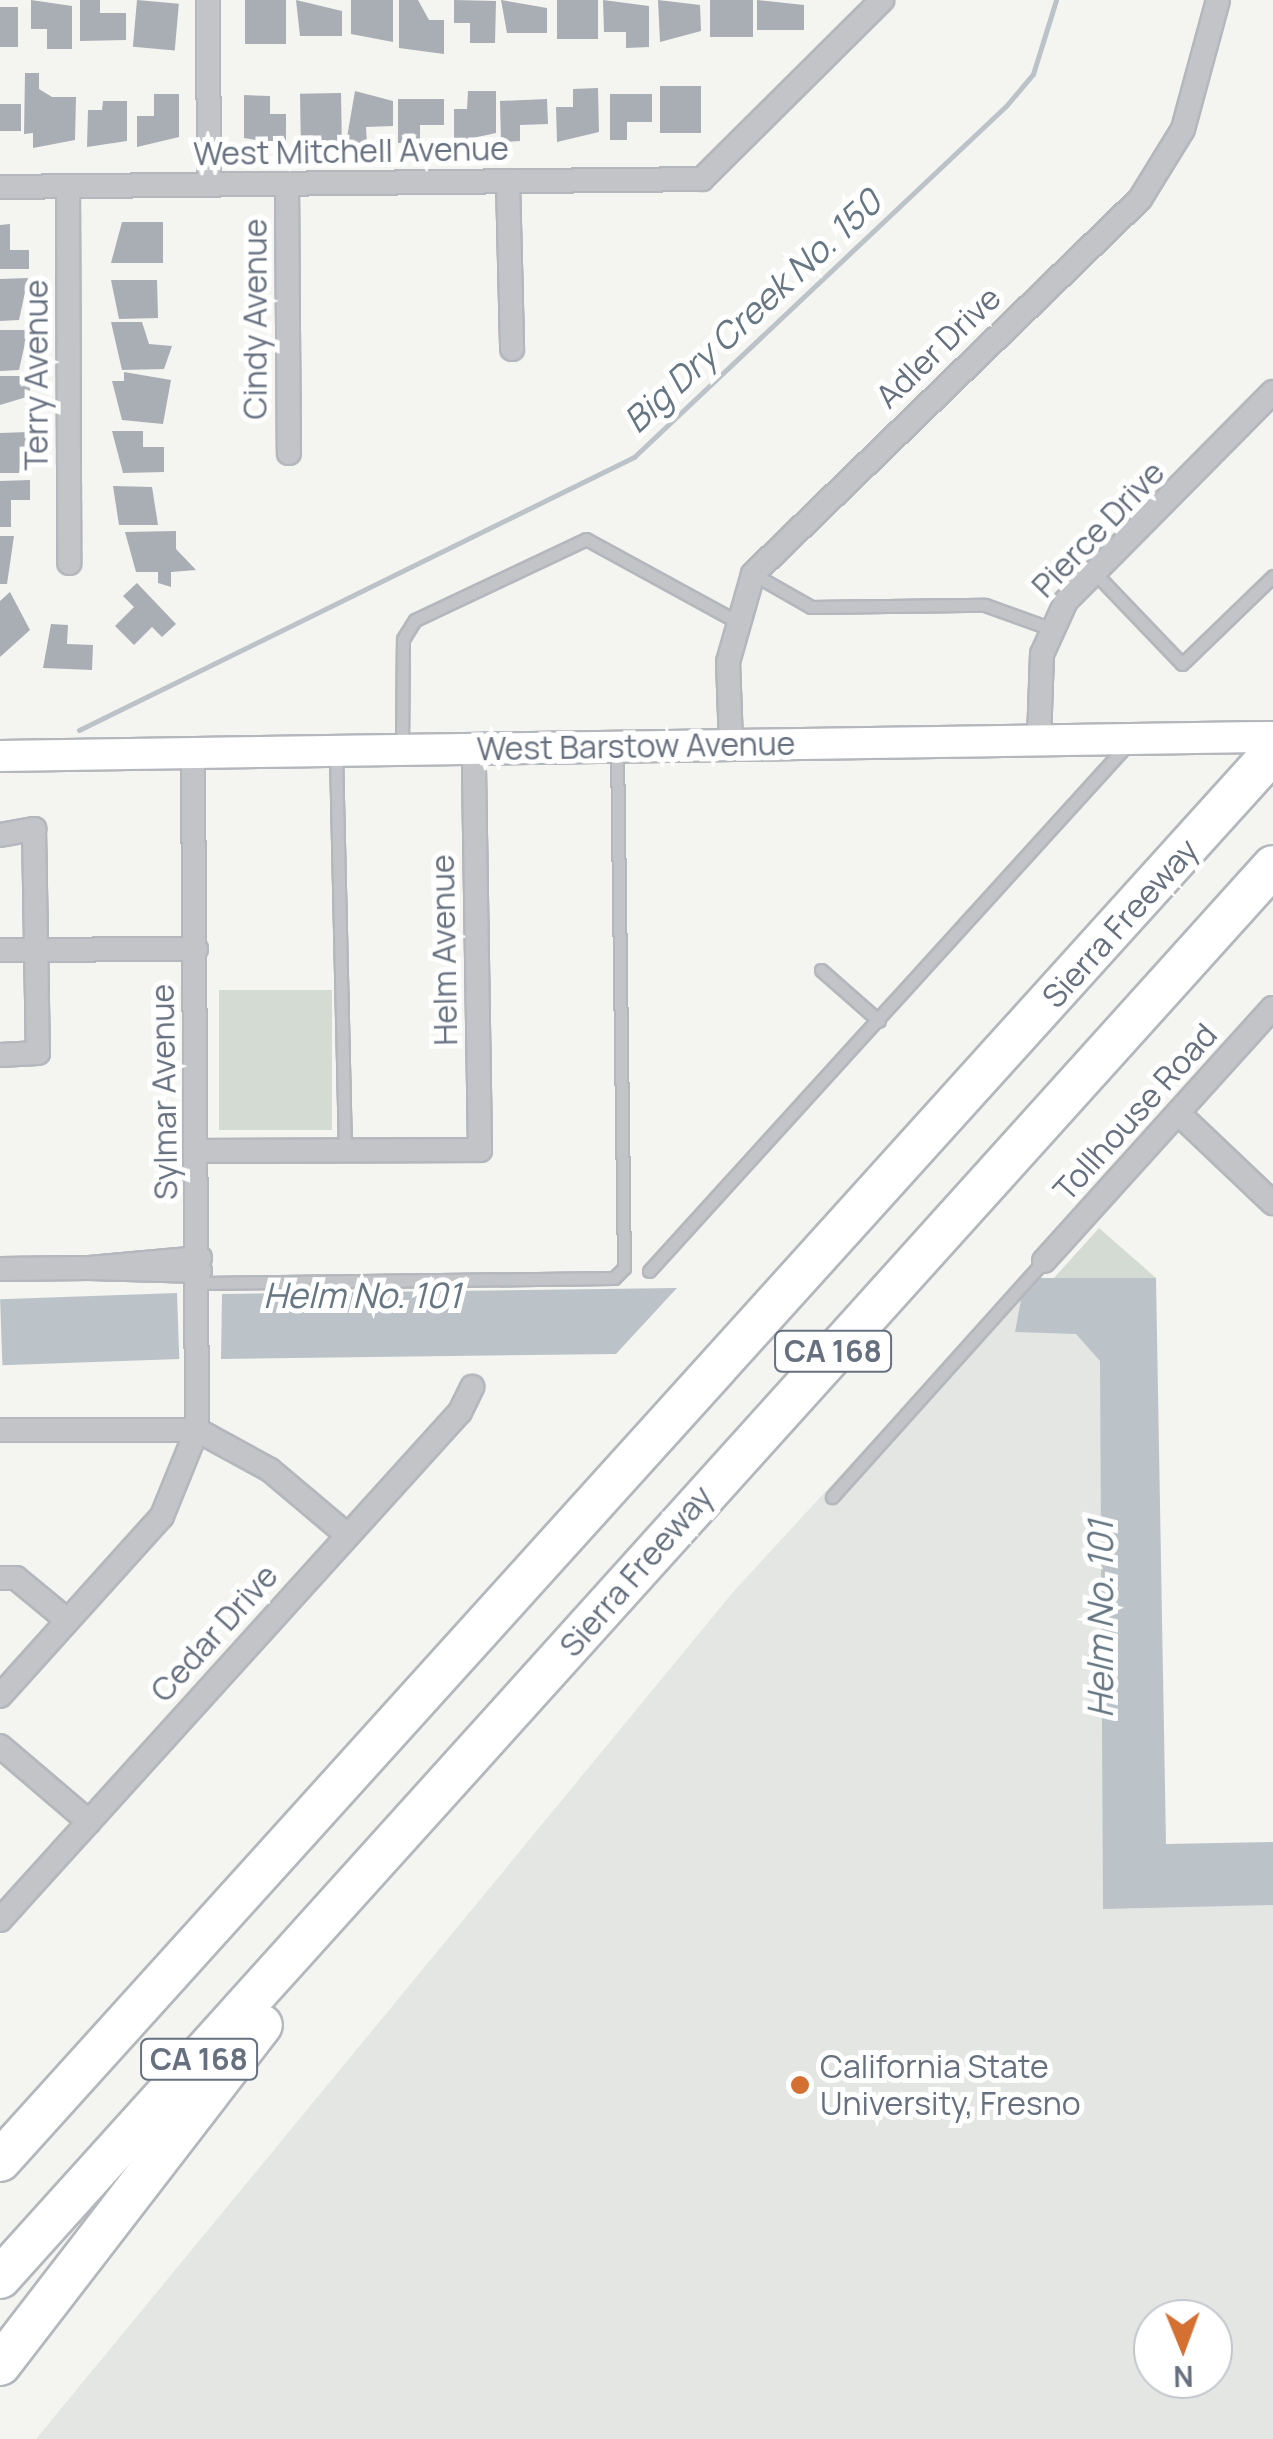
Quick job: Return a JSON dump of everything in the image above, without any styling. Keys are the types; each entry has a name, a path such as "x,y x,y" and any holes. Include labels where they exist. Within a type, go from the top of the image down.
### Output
{"highway":[{"name":"Sierra Freeway","path":"0,2161 1273,752"},
{"name":"Sierra Freeway","path":"0,2278 399,1841 1273,866"},
{"path":"0,2365 399,1841"}],"main road":[{"name":"West Barstow Avenue","path":"0,756 1273,737"}],"street":[{"path":"208,0 210,184"},
{"name":"West Mitchell Avenue","path":"0,187 702,179 882,0"},
{"name":"Adler Drive","path":"730,744 734,620 753,574 1140,198 1182,129 1218,0"},
{"path":"508,182 512,349"},
{"name":"Cindy Avenue","path":"287,184 289,453"},
{"name":"Terry Avenue","path":"68,186 68,564"},
{"name":"Pierce Drive","path":"1039,740 1050,628 1094,572 1273,392"},
{"name":"Helm Avenue","path":"345,1150 480,1150 474,748"},
{"name":"Sylmar Avenue","path":"193,752 200,1271 197,1430"},
{"path":"0,835 34,830 38,1054 0,1054"},
{"path":"0,950 36,956 196,956"},
{"path":"0,963 36,956"},
{"name":"Tollhouse Road","path":"1044,1260 1273,1008"},
{"path":"1178,1113 1273,1203"},
{"path":"196,1151 345,1150"},
{"path":"0,1269 200,1271"},
{"name":"Cedar Drive","path":"0,1920 346,1534 472,1387"},
{"path":"0,1430 197,1430 270,1470 346,1534"},
{"path":"0,1696 162,1516 197,1430"},
{"path":"0,1578 16,1578 67,1620"},
{"path":"0,1746 89,1822"}],"lane":[{"path":"402,750 403,639 415,620 586,540 734,620"},
{"path":"1094,572 1182,664 1273,576"},
{"path":"753,574 811,607 985,605 1050,628"},
{"path":"649,1271 1132,739"},
{"path":"200,1271 614,1278 624,1268 617,746"},
{"path":"336,750 345,1150"},
{"path":"821,970 879,1021"},
{"path":"832,1497 1044,1260"}],"shaded area":[{"path":"219,990 332,990 332,1130 219,1130"},
{"path":"1099,1228 1156,1278 1054,1278"},
{"name":"California State University, Fresno","path":"1021,1279 1151,1282 1165,1850 1273,1847 1273,2439 36,2439 734,1591"}],"water":[{"path":"1025,1278 1156,1278 1166,1844 1273,1842 1273,1905 1103,1909 1100,1361 1076,1334 1015,1332"},
{"name":"Helm No. 101","path":"677,1288 616,1354 221,1359 222,1294"},
{"path":"177,1293 179,1359 2,1365 0,1299"}],"building":[{"path":"31,0 72,6 72,49 47,49 47,29 31,29"},
{"path":"80,0 100,0 100,13 126,13 126,40 80,41"},
{"path":"137,0 179,4 175,50 133,47"},
{"path":"245,0 286,0 286,44 245,44"},
{"path":"296,0 342,11 342,36 300,36"},
{"path":"351,0 393,0 393,42 351,34"},
{"path":"399,0 418,0 429,20 444,20 444,54 399,48"},
{"path":"454,0 496,1 495,43 470,43 470,23 454,23"},
{"path":"501,0 547,8 547,33 507,33"},
{"path":"557,0 598,0 598,39 557,39"},
{"path":"603,0 649,6 649,47 626,48 626,32 604,32"},
{"path":"658,0 700,5 701,31 660,42"},
{"path":"710,0 753,0 753,37 710,37"},
{"path":"757,0 804,5 804,30 757,30"},
{"path":"0,7 18,7 18,47 0,47"},
{"path":"25,73 39,73 39,89 52,97 76,97 75,140 33,148 33,133 24,134"},
{"path":"660,86 701,86 701,133 660,133"},
{"path":"598,88 599,132 557,142 556,107 573,107 573,89"},
{"path":"355,91 393,101 393,126 366,127 367,143 346,143"},
{"path":"468,91 496,91 496,133 454,142 454,109 467,109"},
{"path":"341,93 342,144 301,145 300,94"},
{"path":"154,94 179,94 179,137 137,147 137,116 154,116"},
{"path":"610,94 652,94 652,122 627,122 627,140 610,140"},
{"path":"244,95 270,96 270,114 286,114 286,145 244,138"},
{"path":"398,99 444,99 444,125 420,125 420,143 398,143"},
{"path":"547,99 548,124 520,125 520,141 501,142 500,101"},
{"path":"103,101 127,101 127,141 87,147 88,110 102,110"},
{"path":"0,104 21,104 21,131 0,131"},
{"path":"122,222 163,222 163,263 111,263"},
{"path":"10,224 10,250 29,250 29,269 0,269 0,225"},
{"path":"28,278 19,320 0,321 0,279"},
{"path":"111,280 157,280 158,318 119,319"},
{"path":"111,322 142,322 149,344 172,346 164,369 122,370"},
{"path":"0,330 28,330 19,370 0,371"},
{"path":"124,372 171,380 163,424 122,420 112,381 124,381"},
{"path":"0,376 30,376 30,396 0,405"},
{"path":"112,431 143,431 143,447 164,447 164,472 123,473"},
{"path":"28,432 19,473 0,473 0,433"},
{"path":"30,480 30,500 11,500 11,527 0,527 0,481"},
{"path":"113,486 152,487 158,525 119,525"},
{"path":"176,531 176,549 196,570 171,572 171,587 158,583 158,572 136,572 125,532"},
{"path":"0,536 14,536 7,584 0,584"},
{"path":"137,583 176,624 162,637 152,627 134,645 115,626 134,607 123,596"},
{"path":"10,592 30,630 0,657 0,601"},
{"path":"51,624 68,625 67,644 93,645 92,670 43,668"}],"waterway":[{"name":"Big Dry Creek No. 150","path":"79,730 634,457 1006,106 1033,74 1056,0"}],"place":[{"name":"California State University, Fresno","path":"800,2085"}]}
